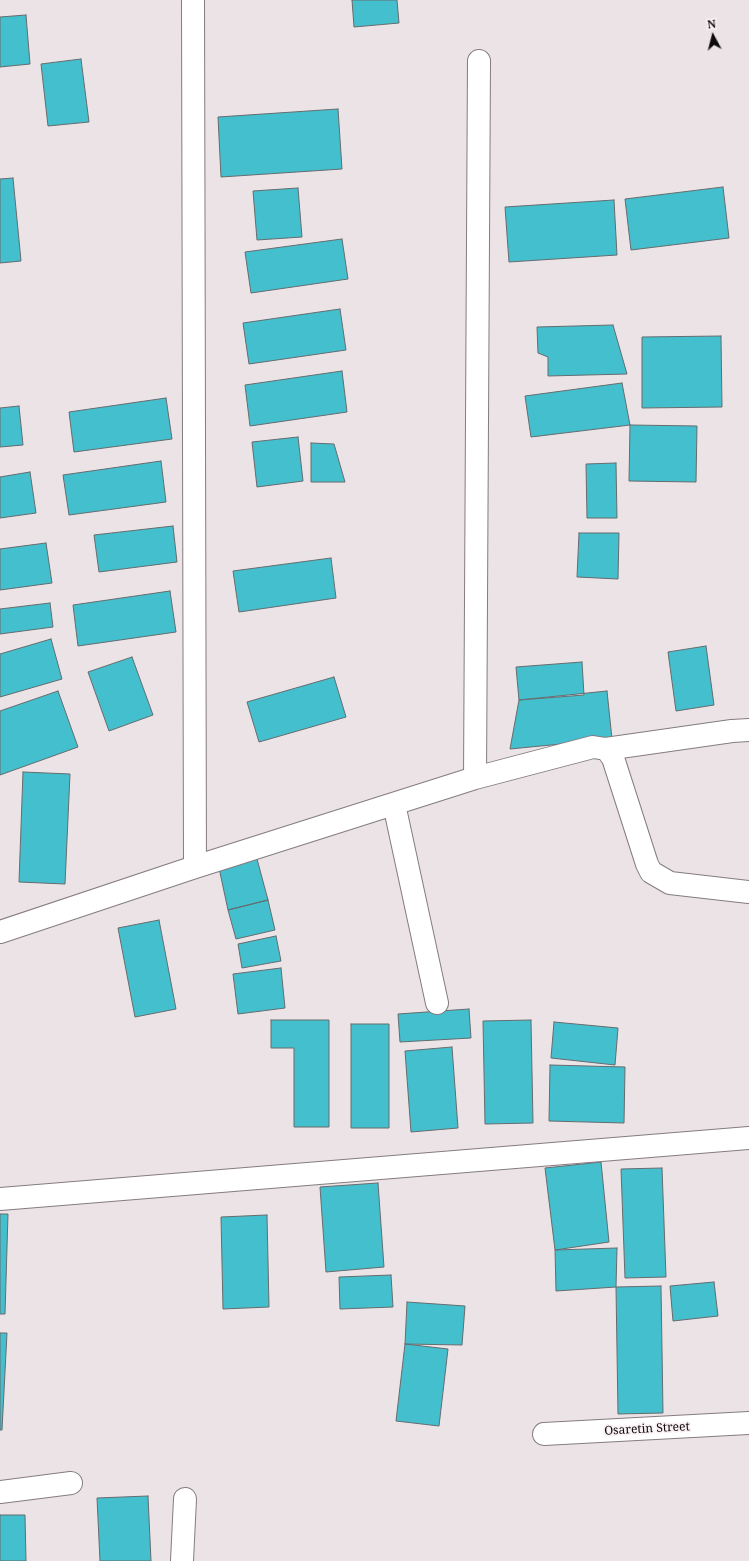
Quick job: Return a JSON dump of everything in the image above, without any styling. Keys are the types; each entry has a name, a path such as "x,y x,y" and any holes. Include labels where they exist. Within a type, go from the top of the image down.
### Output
{"street":[{"path":"193,0 195,867"},
{"path":"475,778 479,61"},
{"path":"0,932 195,867 475,778 593,747 606,749 732,731 749,730"},
{"path":"606,749 613,758 647,864 651,872 670,883 749,892"},
{"path":"394,804 437,1003"},
{"path":"0,1199 749,1138"},
{"name":"Osaretin Street","path":"544,1434 749,1423"},
{"path":"0,1492 71,1483"},
{"path":"182,1561 185,1499"}],"building":[{"path":"352,0 397,0 399,23 354,27"},
{"path":"26,15 30,64 0,67 0,17"},
{"path":"81,59 89,122 48,126 41,64"},
{"path":"338,109 342,169 221,177 218,117"},
{"path":"13,178 21,261 0,263 0,179"},
{"path":"723,187 729,238 631,250 625,199"},
{"path":"298,188 302,237 257,240 253,191"},
{"path":"614,200 617,255 509,262 505,207"},
{"path":"342,239 348,279 251,293 245,252"},
{"path":"340,309 346,350 249,364 243,323"},
{"path":"613,325 627,374 548,376 548,357 538,353 537,327"},
{"path":"721,336 722,407 642,408 642,337"},
{"path":"342,371 347,412 250,426 245,385"},
{"path":"622,383 630,425 531,437 525,396"},
{"path":"166,398 172,439 74,452 69,412"},
{"path":"19,406 23,445 0,447 0,408"},
{"path":"630,425 697,426 696,482 629,481"},
{"path":"298,437 303,481 257,487 252,442"},
{"path":"311,443 334,444 345,482 311,482"},
{"path":"161,461 166,502 69,515 63,475"},
{"path":"616,463 617,518 587,518 586,464"},
{"path":"30,472 36,513 0,518 0,477"},
{"path":"173,526 177,562 99,572 94,535"},
{"path":"579,533 619,533 618,579 577,577"},
{"path":"46,543 52,583 0,590 0,549"},
{"path":"331,558 336,598 239,612 233,571"},
{"path":"170,591 176,632 78,646 73,605"},
{"path":"50,603 53,627 0,634 0,609"},
{"path":"51,639 62,679 0,697 0,654"},
{"path":"706,646 714,705 676,711 668,652"},
{"path":"132,657 153,715 109,731 88,672"},
{"path":"582,662 584,695 519,700 516,667"},
{"path":"334,677 346,717 259,742 247,702"},
{"path":"58,691 78,747 0,775 0,711"},
{"path":"607,691 612,739 510,749 519,700"},
{"path":"23,772 70,774 65,884 19,882"},
{"path":"257,859 268,900 228,910 219,868"},
{"path":"268,900 275,930 236,939 228,910"},
{"path":"159,920 176,1009 135,1017 118,928"},
{"path":"276,936 281,961 242,968 238,944"},
{"path":"281,968 285,1008 238,1014 233,974"},
{"path":"469,1009 471,1038 400,1042 398,1014"},
{"path":"271,1020 329,1020 329,1127 294,1127 294,1048 271,1048"},
{"path":"531,1020 533,1123 485,1124 483,1021"},
{"path":"554,1022 618,1028 615,1065 551,1058"},
{"path":"351,1024 389,1024 389,1128 351,1128"},
{"path":"452,1047 458,1128 411,1132 405,1051"},
{"path":"550,1065 625,1067 624,1123 549,1121"},
{"path":"601,1162 609,1242 555,1250 545,1168"},
{"path":"662,1168 666,1277 625,1278 621,1169"},
{"path":"378,1183 384,1267 326,1272 320,1187"},
{"path":"0,1214 8,1214 5,1314 0,1314"},
{"path":"267,1215 269,1307 223,1309 221,1217"},
{"path":"617,1248 616,1287 556,1291 555,1250"},
{"path":"391,1275 393,1307 340,1309 339,1277"},
{"path":"714,1282 718,1316 673,1321 670,1286"},
{"path":"661,1286 663,1413 618,1414 616,1287"},
{"path":"407,1302 465,1306 462,1345 405,1344"},
{"path":"0,1333 7,1333 2,1430 0,1430"},
{"path":"405,1344 448,1349 439,1426 396,1421"},
{"path":"148,1496 151,1561 100,1561 97,1498"},
{"path":"0,1515 25,1515 26,1561 0,1561"}]}
